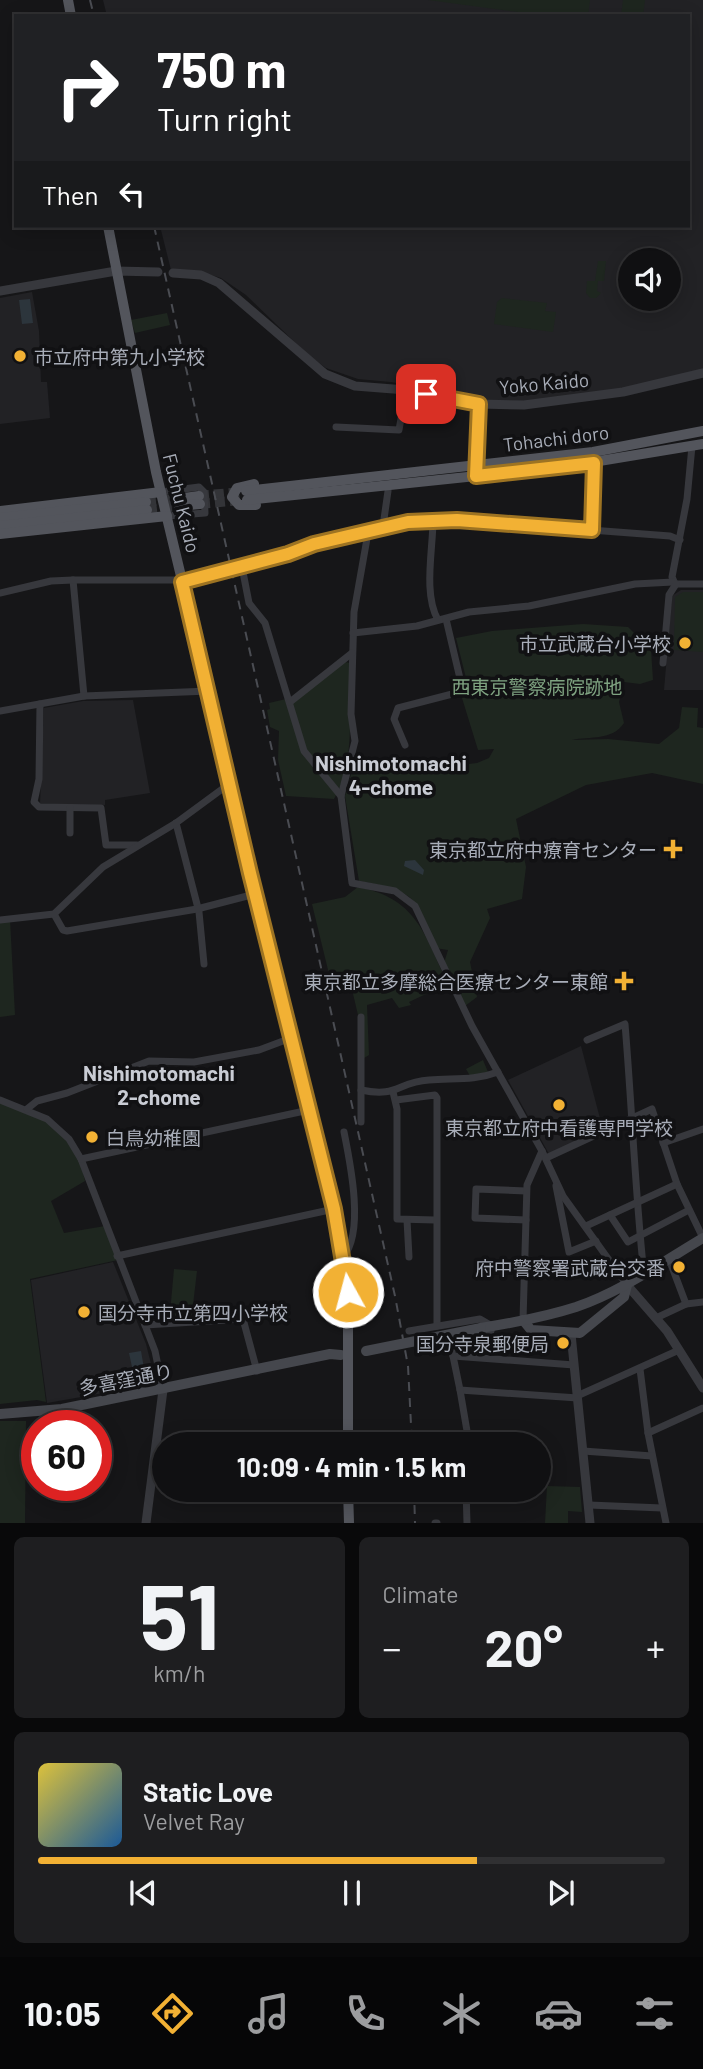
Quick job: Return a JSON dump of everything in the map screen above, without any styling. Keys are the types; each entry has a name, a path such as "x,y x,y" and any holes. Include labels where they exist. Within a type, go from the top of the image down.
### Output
{"main road":[{"name":"Fuchu Kaido","path":"108,228 161,492 255,894 334,1209 348,1292 345,1355 348,1432"},
{"name":"Tohachi doro","path":"697,445 594,463 477,471 431,470 246,495 425,481 477,471 614,448 703,431"},
{"path":"614,448 677,442 679,447 675,450"},
{"path":"425,481 388,491 243,506 236,504 232,497 233,491 241,485 392,469 431,470"},
{"path":"0,510 161,492"},
{"path":"178,502 199,500"},
{"path":"0,518 146,506 0,526"},
{"path":"0,534 167,516"},
{"path":"486,1327 574,1307 627,1285 703,1238"},
{"path":"523,1320 531,1330 571,1334 586,1329 624,1297 627,1285"},
{"name":"多喜窪通り","path":"0,1414 62,1409 257,1371 261,1367 334,1353 345,1355 486,1327"},
{"path":"348,1502 349,1523"}],"street":[{"path":"0,291 116,271 158,272"},
{"name":"Yoko Kaido","path":"173,273 201,275 219,283 333,378 355,386 406,390 479,404 524,405 610,395 703,373"},
{"path":"336,427 399,430 406,390"},
{"path":"477,471 479,404"},
{"path":"663,663 669,596 674,583 697,445"},
{"path":"592,530 594,463"},
{"path":"161,492 200,487 204,492 205,513 167,516"},
{"path":"383,526 388,491"},
{"path":"0,593 73,580 182,582 242,567 314,544 368,533 383,526 433,520 670,536 680,540"},
{"path":"405,745 394,719 398,708 460,692 462,687 442,620 434,613 431,583 433,520"},
{"path":"368,533 353,633 351,714 355,741 341,796 352,883 395,891 415,906 435,953 544,1155 557,1185 627,1285 656,1318 703,1387"},
{"path":"242,567 249,603 265,623 304,751 341,796"},
{"path":"73,580 84,696"},
{"path":"353,633 418,626 469,612 529,606 635,584 703,584"},
{"path":"290,702 352,653"},
{"path":"0,710 84,696 209,691"},
{"path":"40,704 39,779 34,802 39,807 104,810 106,845 139,845"},
{"path":"0,920 54,914 103,867 176,823 229,783"},
{"path":"70,808 70,833"},
{"path":"176,823 197,909 204,964"},
{"path":"54,914 67,932 197,909 255,894"},
{"path":"361,1122 362,1017"},
{"path":"587,1040 625,1024 634,1117 636,1202 645,1275"},
{"path":"27,1109 37,1101 67,1093 149,1060 205,1060 260,1050 290,1038"},
{"path":"361,1090 393,1092 406,1084 428,1080 474,1080 498,1072"},
{"path":"393,1092 396,1100 397,1219 435,1220"},
{"path":"396,1100 435,1095 437,1098 437,1326"},
{"path":"0,1100 27,1109 57,1127 81,1159 155,1351 163,1390 146,1523"},
{"path":"523,1320 526,1191 544,1155 652,1109 677,1184 703,1238"},
{"path":"81,1159 309,1110"},
{"path":"663,1143 703,1129"},
{"path":"343,1257 351,1249 354,1223 350,1162 344,1132"},
{"path":"586,1226 677,1184"},
{"path":"557,1185 555,1191 569,1252 596,1241"},
{"path":"526,1191 476,1189 475,1218 526,1220"},
{"path":"117,1256 334,1209"},
{"path":"610,1215 625,1242 689,1210"},
{"path":"407,1220 408,1257"},
{"path":"669,1259 686,1304"},
{"path":"656,1318 686,1304 703,1302"},
{"path":"145,1325 243,1319 257,1371"},
{"path":"409,1331 474,1319 486,1321 488,1335 418,1348"},
{"path":"428,1328 431,1345"},
{"path":"571,1334 590,1523"},
{"path":"449,1341 467,1432"},
{"path":"460,1390 578,1397 679,1350"},
{"path":"453,1356 574,1365"},
{"path":"640,1369 648,1433 666,1523"},
{"path":"648,1433 703,1408"},
{"path":"583,1451 652,1456"},
{"path":"466,1502 467,1523"},
{"path":"589,1505 662,1508"}],"shaded area":[{"path":"103,0 703,0 703,371 628,390 530,403 486,400 391,382 358,379 326,368 308,355 246,295 221,278 198,271 171,270 160,228 690,228 690,14 106,14"},
{"name":"市立府中第九小学校","path":"32,292 39,331 41,382 47,382 50,418 0,424 0,298"},
{"path":"30,299 33,323 22,324 19,300"},
{"name":"市立武蔵台小学校","path":"681,590 703,590 703,690 664,690 672,596"},
{"path":"133,700 150,793 105,800 105,805 40,804 44,708 83,701"},
{"path":"415,860 424,870 423,875 404,866 405,861"},
{"name":"東京都立府中看護専門学校","path":"581,1046 603,1130 549,1154 508,1080"},
{"name":"国分寺市立第四小学校","path":"113,1262 146,1344 154,1376 149,1385 47,1403 31,1280"},
{"path":"141,1351 145,1374 134,1376 129,1353"}],"green space":[{"path":"428,0 590,0 588,14 532,14"},
{"path":"623,0 645,0 643,14 621,14"},
{"path":"598,261 606,261 604,281 598,281 597,291 601,293 596,298 590,298 586,293 587,281 595,281"},
{"path":"502,298 547,303 545,311 556,312 553,332 494,324 497,302"},
{"path":"167,313 170,325 135,333 131,320"},
{"path":"683,592 703,592 703,652 674,650 675,597"},
{"name":"西東京警察病院跡地","path":"583,624 628,627 651,650 653,680 640,684 624,682 619,702 624,723 619,729 600,737 572,740 608,739 659,744 679,728 682,707 698,708 697,727 703,728 703,784 652,773 586,785 516,819 526,867 522,899 487,909 490,918 470,962 477,997 465,1006 444,963 448,950 435,948 418,907 403,893 392,888 359,881 345,796 352,771 400,772 405,765 430,761 444,767 477,763 489,758 494,749 478,750 462,698 469,690 456,638 492,631"},
{"path":"345,662 350,663 350,733 341,784 334,799 286,796 278,760 279,731 270,727 267,710 270,709 269,703 286,699 289,706"},
{"path":"358,887 393,899 405,909 424,932 446,980 443,986 409,1002 411,1005 399,1008 392,998 367,1005 369,1055 364,1058 363,1022 358,1015 350,981 335,984 329,974 312,904 345,897"},
{"path":"10,919 15,1015 0,1017 0,920"},
{"path":"483,1060 488,1072 470,1076 466,1069"},
{"path":"0,1100 44,1121 66,1138 81,1163 85,1181 51,1201 64,1233 105,1226 118,1260 30,1279 46,1402 37,1400 0,1404"},
{"path":"174,1269 197,1271 191,1322 169,1324"},
{"path":"0,1421 21,1421 21,1501 25,1501 25,1523 0,1523"},
{"path":"551,1486 580,1487 582,1512 568,1511 568,1523 545,1523 546,1502 551,1502"}],"tunnel":[{"path":"199,496 241,492"},
{"path":"146,502 177,499"},
{"path":"200,504 241,500"},
{"path":"147,510 179,506"}],"railway":[{"path":"90,0 94,14"},
{"path":"154,228 395,1296 408,1366 411,1432"},
{"path":"414,1502 415,1523"}],"place":[{"name":"市立府中第九小学校","path":"20,356"},
{"name":"市立武蔵台小学校","path":"685,643"},
{"name":"東京都立府中療育センター","path":"673,849"},
{"name":"東京都立多摩総合医療センター東館","path":"624,981"},
{"name":"東京都立府中看護専門学校","path":"559,1105"},
{"name":"白鳥幼稚園","path":"92,1137"},
{"name":"府中警察署武蔵台交番","path":"679,1267"},
{"name":"国分寺市立第四小学校","path":"84,1312"},
{"name":"国分寺泉郵便局","path":"563,1343"}],"district":[{"name":"Nishimotomachi 4-chome","path":"391,774"},
{"name":"Nishimotomachi 2-chome","path":"159,1084"}],"route":[{"path":"348,1292 334,1209 250,873 182,582 288,554 314,544 368,533 388,524 457,520 592,530 594,463 476,476 479,404 426,394"}]}
